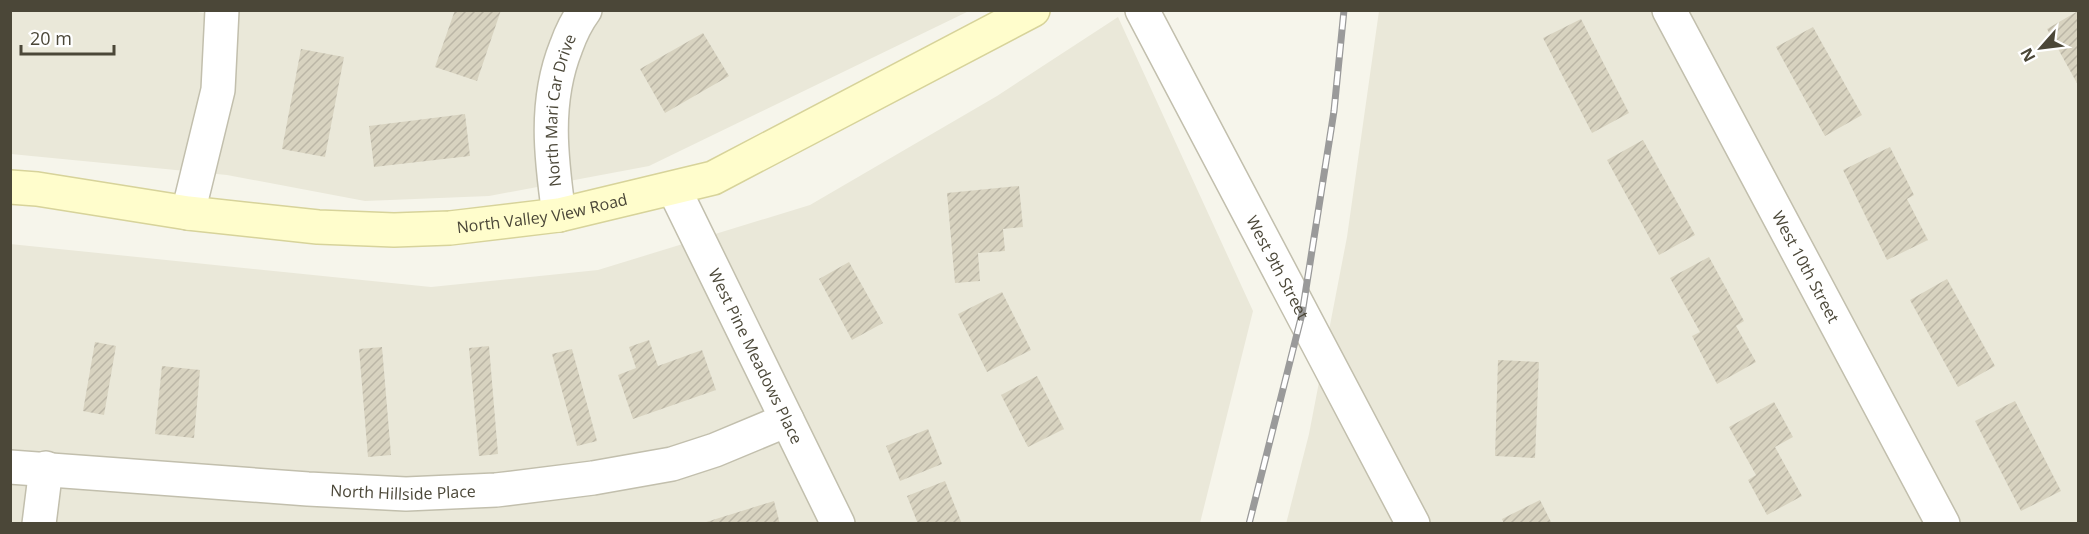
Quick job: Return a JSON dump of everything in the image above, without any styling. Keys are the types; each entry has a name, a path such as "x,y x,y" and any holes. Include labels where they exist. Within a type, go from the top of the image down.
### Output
{"street":[{"path":"188,213 218,90 222,10"},
{"name":"North Mari Car Drive","path":"559,215 550,133 553,91 559,64 576,22 585,10"},
{"name":"North Valley View Road","path":"10,187 37,189 188,213 318,227 394,230 450,228 559,215 712,178 1033,10"},
{"name":"West 9th Street","path":"1142,10 1413,524"},
{"name":"West 10th Street","path":"1670,10 1943,524"},
{"name":"West Pine Meadows Place","path":"674,189 838,524"},
{"name":"North Hillside Place","path":"10,467 406,494 496,490 593,478 672,464 715,450 787,420"},
{"path":"39,524 46,468"}],"shaded area":[{"path":"180,10 222,15 228,10 969,11 649,166 489,196 365,201 227,175 11,154 10,11"},
{"path":"1379,11 2078,11 2078,523 1286,524 1309,434 1347,237"},
{"path":"1118,17 1253,311 1200,523 11,523 10,244 431,287 598,270 810,205 997,96"}],"building":[{"path":"455,10 501,10 477,81 435,67"},
{"path":"2078,11 2078,85 2047,29"},
{"path":"1581,19 1629,113 1592,133 1543,38"},
{"path":"1813,27 1862,115 1825,136 1776,47"},
{"path":"703,33 729,76 665,113 640,69"},
{"path":"301,49 344,57 325,157 282,149"},
{"path":"465,114 470,156 374,167 369,126"},
{"path":"1643,140 1695,235 1659,255 1607,160"},
{"path":"1890,147 1914,195 1907,199 1928,240 1887,260 1843,170"},
{"path":"1019,186 1023,227 1003,229 1005,251 978,253 980,281 955,283 947,193"},
{"path":"1709,257 1744,321 1736,326 1756,362 1717,384 1692,336 1700,332 1670,278"},
{"path":"849,262 883,323 852,340 819,279"},
{"path":"1947,279 1995,366 1958,387 1910,300"},
{"path":"1002,292 1031,350 987,372 958,314"},
{"path":"649,340 658,366 702,350 716,390 633,419 618,375 636,368 629,347"},
{"path":"95,342 116,346 104,415 83,411"},
{"path":"489,346 498,454 479,456 469,348"},
{"path":"382,347 391,455 368,457 359,349"},
{"path":"572,349 597,441 577,446 552,354"},
{"path":"1498,360 1539,362 1535,458 1495,456"},
{"path":"162,366 200,370 194,438 155,434"},
{"path":"1037,376 1064,429 1028,447 1001,395"},
{"path":"2015,401 2061,491 2021,511 1975,421"},
{"path":"1774,402 1793,437 1775,447 1802,496 1767,515 1748,480 1756,475 1729,427"},
{"path":"928,429 942,464 900,481 886,446"},
{"path":"945,481 962,524 918,524 907,496"},
{"path":"1540,500 1552,524 1504,524 1502,519"},
{"path":"774,501 780,524 703,524 703,523"}],"railway":[{"path":"1249,524 1302,314 1334,111 1344,10"}]}
